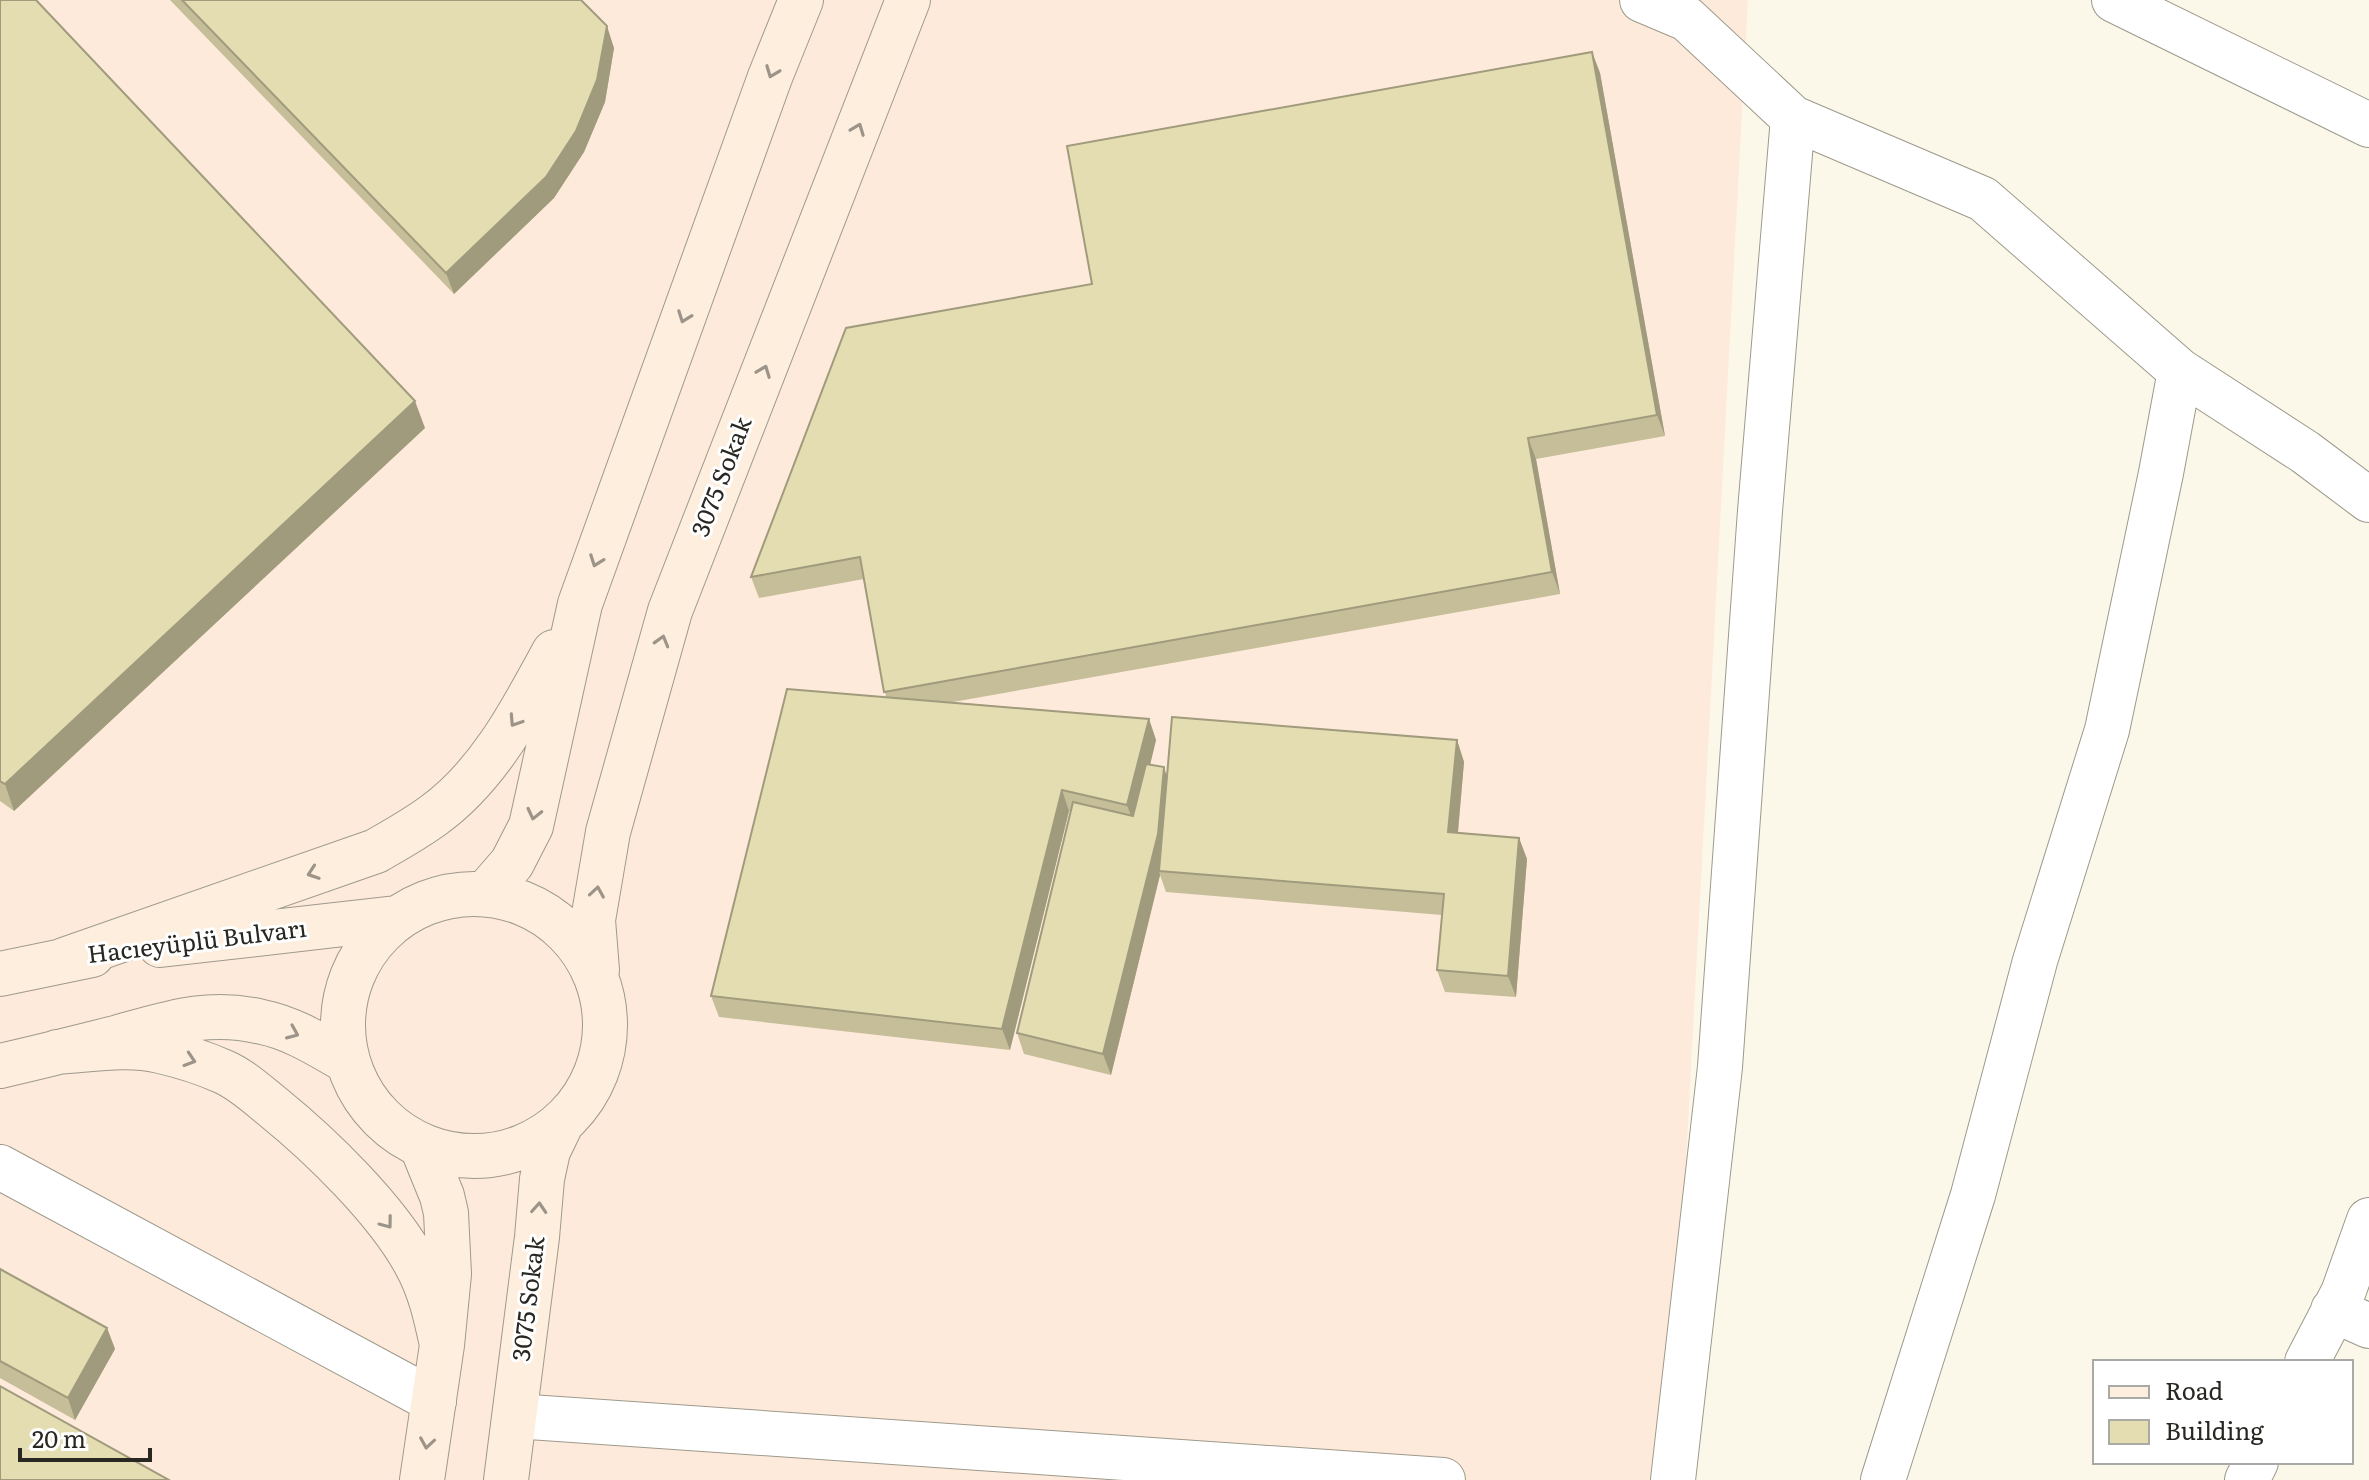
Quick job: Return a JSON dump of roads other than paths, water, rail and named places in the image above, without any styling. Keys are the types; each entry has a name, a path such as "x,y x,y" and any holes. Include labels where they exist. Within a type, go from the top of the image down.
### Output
{"street":[{"path":"486,893 512,863 531,826 580,604 770,77 801,0"},
{"name":"3075 Sokak","path":"597,970 593,920 608,832 670,611 908,0"},
{"path":"1642,0 1691,9 1793,118 1983,199 2180,371 2305,452 2369,500"},
{"path":"2114,0 2369,125"},
{"path":"1673,1480 1720,1067 1760,511 1793,118"},
{"path":"1883,1480 1973,1195 2035,961 2107,730 2180,371"},
{"path":"64,960 376,851 436,814 465,787 493,754 519,716 580,604"},
{"path":"471,893 510,899 546,915 575,942 597,970 605,1014 602,1054 587,1091 562,1122 532,1143 497,1154 461,1156 422,1147 388,1126 362,1096 345,1060 342,1020 348,982 396,918 431,901 471,893"},
{"name":"Hacıeyüplü Bulvarı","path":"0,974 125,949 396,918"},
{"path":"0,1066 193,1017 211,1016 262,1021 289,1031 345,1060"},
{"path":"57,1052 117,1048 157,1050 226,1073 250,1088 338,1167 379,1212 406,1248 427,1285 442,1345"},
{"name":"3075 Sokak","path":"506,1480 542,1179 548,1151 562,1122"},
{"path":"422,1147 446,1213 449,1274 422,1480"},
{"path":"0,1167 434,1401"},
{"path":"2309,1360 2351,1318 2343,1293 2369,1220"},
{"path":"515,1416 1443,1480"}]}
